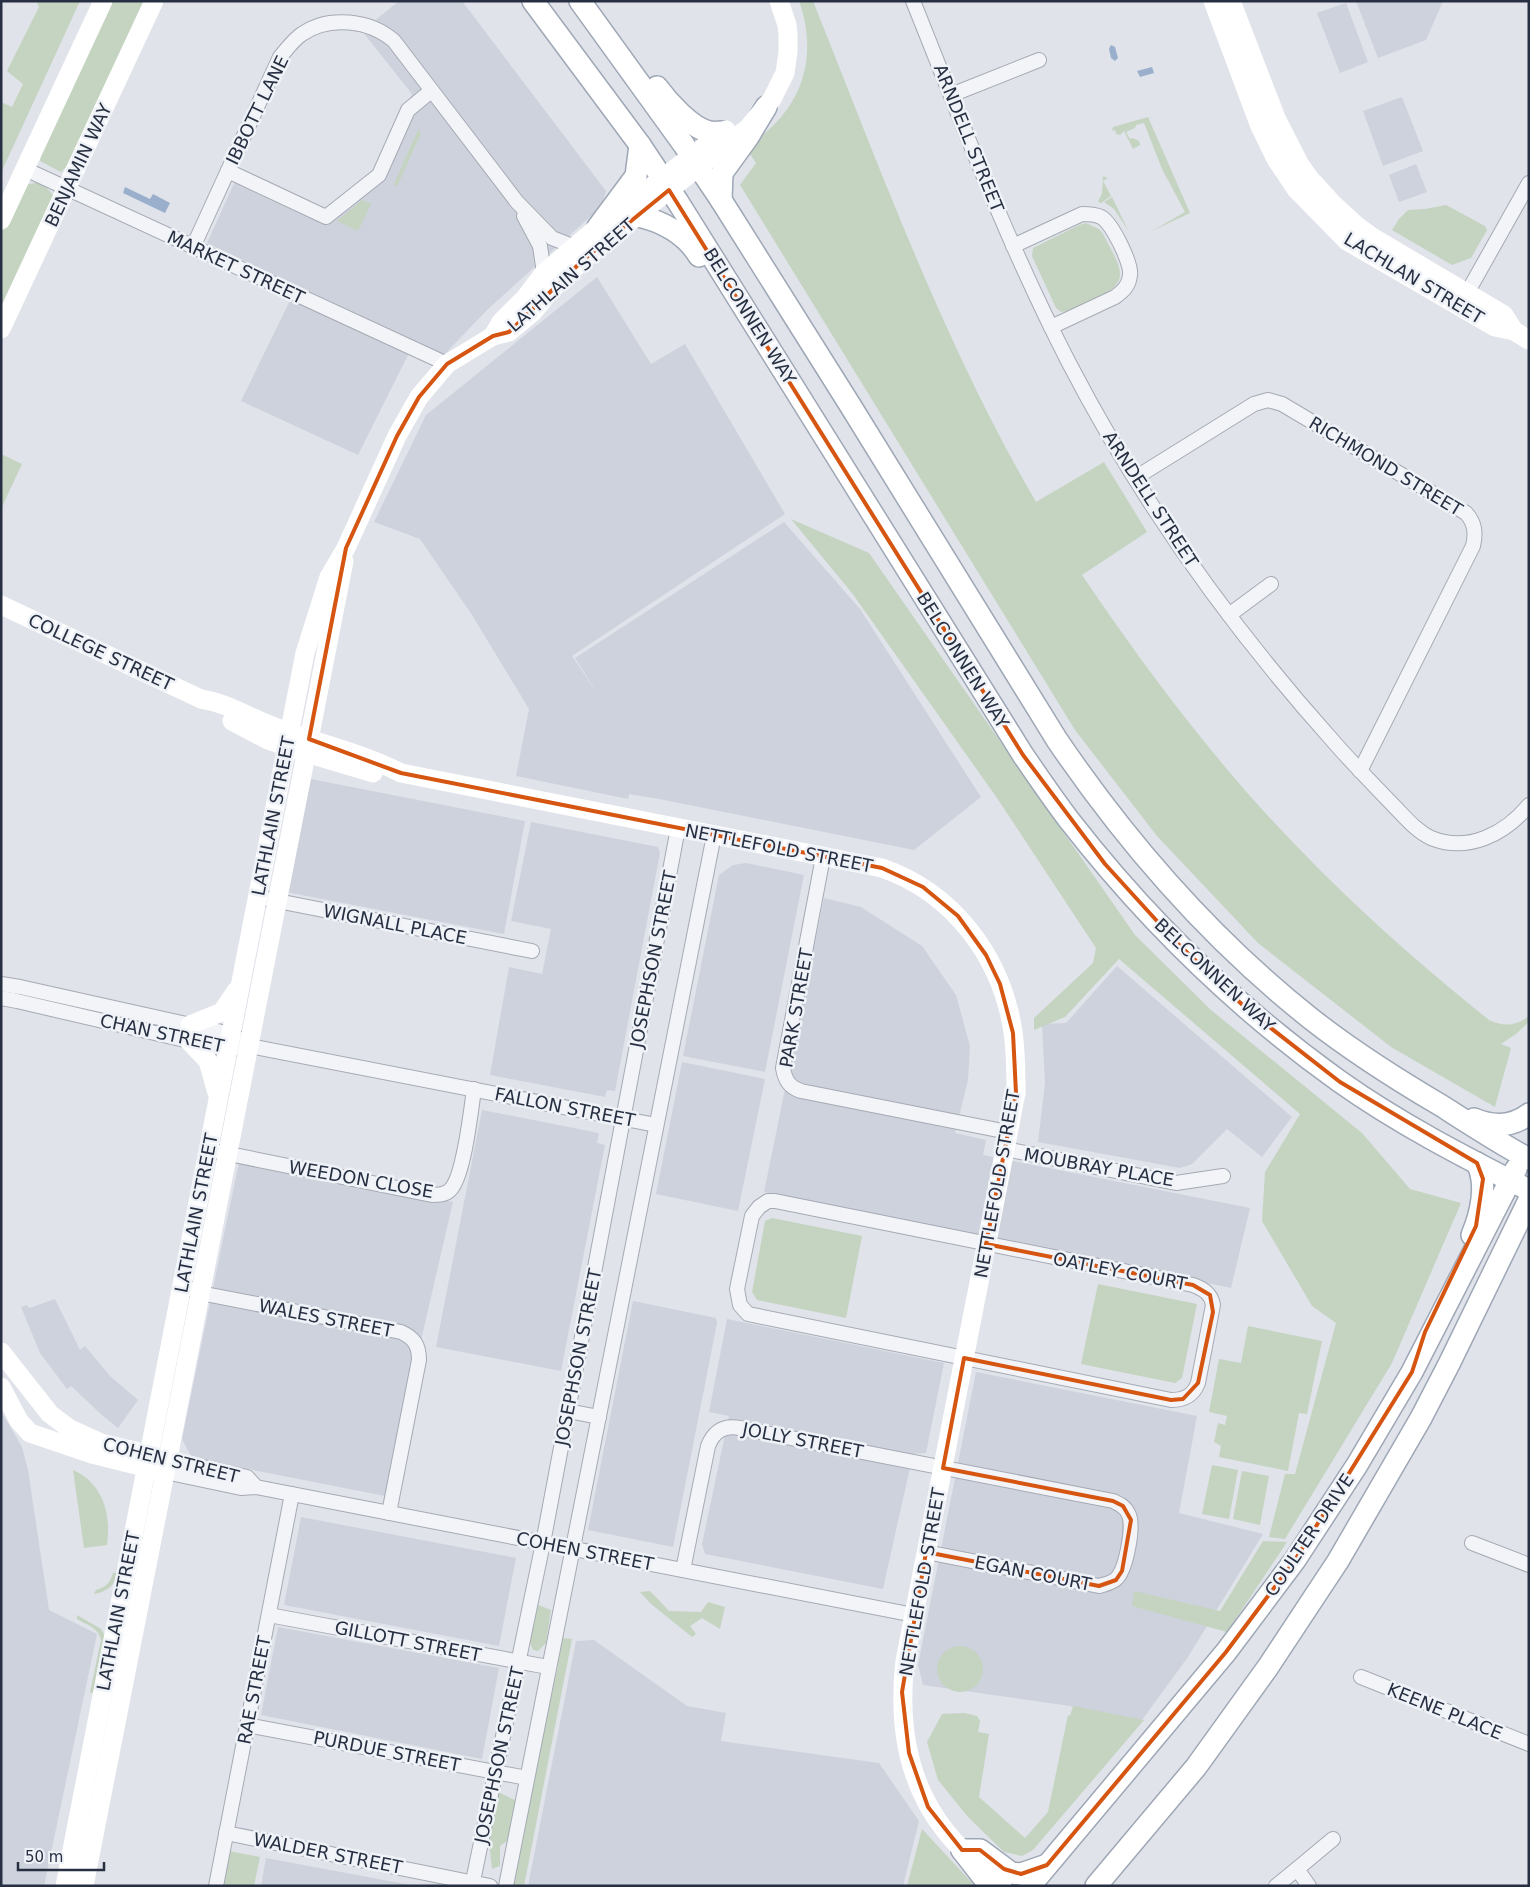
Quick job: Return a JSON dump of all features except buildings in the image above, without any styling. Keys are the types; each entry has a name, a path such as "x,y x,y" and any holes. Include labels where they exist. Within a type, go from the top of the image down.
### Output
{"main road":[{"name":"BELCONNEN WAY","path":"533,1 640,145 666,184 768,344 1018,748 1069,820 1105,864 1148,913 1190,956 1288,1043 1340,1082 1390,1114 1520,1185"},
{"name":"BELCONNEN WAY","path":"580,1 720,200 860,421 1057,740 1094,792 1142,853 1205,922 1310,1018 1358,1054 1411,1088 1527,1153"},
{"path":"584,1 632,52 662,94 680,113 709,132 722,132"},
{"path":"720,200 722,173 748,137 766,107"},
{"path":"598,227 636,176 640,145"},
{"path":"638,216 654,219 680,234 696,252 739,320 768,344"},
{"path":"1411,1088 1487,1124 1510,1124 1519,1121 1529,1114"},
{"name":"COULTER DRIVE","path":"1030,1886 1226,1652 1295,1560 1357,1465 1520,1185 1527,1153"},
{"path":"1412,1372 1425,1332 1476,1226 1483,1179 1477,1163"},
{"name":"COULTER DRIVE","path":"1099,1884 1196,1767 1280,1650 1338,1561 1391,1471 1449,1364 1529,1200"},
{"path":"1502,1256 1529,1235"},
{"path":"962,1850 980,1850 1011,1873 1021,1874 1047,1865"},
{"path":"962,1850 990,1886"}],"street":[{"path":"1,220 103,1"},
{"name":"BENJAMIN WAY","path":"1,329 154,1"},
{"path":"666,184 695,162 748,128 772,99 786,68 788,52 787,25 779,1"},
{"name":"ARNDELL STREET","path":"913,1 1013,246 1075,374 1135,478 1180,548 1229,616 1292,696 1360,771 1414,826 1429,837 1447,843 1466,843 1494,835 1520,816 1529,805"},
{"name":"LACHLAN STREET","path":"1213,1 1240,49 1283,135 1310,179 1333,204 1372,237 1463,300 1504,315 1521,335"},
{"name":"LACHLAN STREET","path":"1231,1 1240,49"},
{"name":"IBBOTT LANE","path":"193,247 280,57 296,39 311,28 333,22 351,22 367,26 385,34 394,41 516,202"},
{"path":"951,95 1040,60"},
{"path":"228,171 326,216 379,175 408,110 431,91"},
{"path":"695,162 722,132 766,107"},
{"name":"MARKET STREET","path":"25,169 447,364"},
{"path":"1463,300 1529,183"},
{"name":"LATHLAIN STREET","path":"66,1886 305,653 323,591 328,577 346,548 402,428 419,397 447,364 493,336 509,332 533,312 550,291 582,261 638,216 666,184"},
{"name":"LATHLAIN STREET","path":"493,336 501,322 526,298 544,273 598,227 666,184"},
{"name":"LATHLAIN STREET","path":"516,202 552,238 575,247"},
{"name":"LATHLAIN STREET","path":"516,202 540,246 544,273"},
{"path":"1013,246 1082,214 1093,214 1102,217 1112,228 1130,269 1126,288 1115,297 1051,327"},
{"name":"RICHMOND STREET","path":"1135,478 1254,404 1273,400 1466,513 1472,519 1475,527 1473,546 1360,771"},
{"name":"LATHLAIN STREET","path":"84,1886 346,548"},
{"path":"1229,616 1271,584"},
{"name":"COLLEGE STREET","path":"1,605 201,699 217,701 271,726 288,739"},
{"name":"NETTLEFOLD STREET","path":"288,739 307,746 382,763 401,773 882,868 923,887 958,916 978,941 1000,984 1013,1033 1016,1094 905,1661 902,1692 906,1743 928,1807 962,1850 1002,1886"},
{"name":"JOSEPHSON STREET","path":"472,1884 543,1543 678,828"},
{"name":"JOSEPHSON STREET","path":"506,1886 714,835"},
{"name":"PARK STREET","path":"823,857 782,1068 788,1084 794,1089 801,1091 1006,1140"},
{"name":"WIGNALL PLACE","path":"258,897 532,951"},
{"name":"CHAN STREET","path":"1,984 189,1033 249,1046"},
{"path":"218,1099 208,1060 189,1033 222,1012 240,984"},
{"name":"CHAN STREET","path":"1,998 189,1033"},
{"path":"249,1046 474,1088"},
{"name":"FALLON STREET","path":"474,1088 656,1125"},
{"name":"WEEDON CLOSE","path":"208,1150 432,1195 440,1195 449,1192 459,1176 474,1088"},
{"name":"MOUBRAY PLACE","path":"1006,1140 1176,1183 1223,1176"},
{"name":"OATLEY COURT","path":"768,1201 775,1201 1193,1285 1202,1289 1212,1299 1213,1312 1198,1383 1192,1394 1183,1399 1171,1400 964,1358 748,1314 740,1305 737,1288 752,1216 759,1207 768,1201"},
{"name":"WALES STREET","path":"182,1285 200,1293 400,1332 411,1337 419,1350 419,1360 389,1513"},
{"name":"COHEN STREET","path":"1,1352 50,1414 70,1428 147,1462"},
{"name":"COHEN STREET","path":"1,1387 20,1421 30,1433 92,1454 247,1477 256,1487 914,1614"},
{"path":"568,1411 599,1417"},
{"name":"JOLLY STREET","path":"683,1570 708,1446 711,1438 725,1427 740,1428 943,1468"},
{"name":"EGAN COURT","path":"926,1552 1099,1586 1116,1580 1122,1571 1131,1529 1131,1520 1128,1512 1123,1506 1112,1501 943,1468"},
{"name":"RAE STREET","path":"216,1886 292,1494"},
{"path":"1472,1543 1529,1565"},
{"name":"GILLOTT STREET","path":"269,1615 548,1667"},
{"name":"KEENE PLACE","path":"1360,1677 1529,1744"},
{"name":"PURDUE STREET","path":"247,1725 527,1778"},
{"name":"WALDER STREET","path":"226,1833 472,1884 490,1886"},
{"path":"1276,1886 1333,1839"},
{"path":"1297,1869 1309,1886"}],"highlighted area":[{"path":"669,190 1023,755 1105,864 1177,943 1249,1011 1340,1082 1477,1163 1483,1179 1476,1226 1425,1332 1412,1372 1295,1560 1226,1652 1047,1865 1021,1874 1004,1869 980,1850 962,1850 928,1807 909,1753 902,1692 926,1552 1099,1586 1116,1580 1122,1571 1131,1520 1123,1506 1113,1501 943,1468 964,1358 1171,1400 1183,1399 1198,1383 1213,1312 1210,1295 1193,1285 986,1244 1016,1093 1013,1033 1000,984 986,955 958,916 923,887 882,868 401,773 309,739 346,548 397,436 419,397 447,364 493,336 509,332 582,261"}],"shaded area":[{"path":"399,1 462,1 606,191 601,207 488,309 444,355 415,341 358,455 241,401 297,286 207,243 236,179 316,215 377,168 412,94 362,31"},
{"path":"1356,1 1443,1 1426,40 1378,58"},
{"path":"1346,3 1368,62 1340,73 1317,13"},
{"path":"1402,97 1423,151 1383,166 1363,111"},
{"path":"1416,164 1427,192 1399,202 1389,175"},
{"path":"597,277 651,364 685,344 785,514 572,656 599,696 575,658 784,522 860,609 981,797 914,850 659,799 629,794 628,799 516,776 529,709 472,615 420,539 374,522 426,415"},
{"path":"311,779 525,821 504,934 286,892"},
{"path":"531,822 658,847 660,853 615,1091 607,1090 605,1097 490,1075 509,967 542,974 551,929 511,921"},
{"path":"746,863 804,875 765,1072 683,1056 719,875 733,865"},
{"path":"824,898 861,907 922,946 956,995 970,1046 968,1080 955,1133 986,1140 983,1155 1250,1208 1231,1288 764,1192"},
{"path":"1117,966 1292,1117 1262,1157 1227,1129 1192,1164 1180,1168 1038,1142 1045,1083 1042,1024 1066,1023"},
{"path":"682,1062 765,1079 738,1211 656,1194"},
{"path":"482,1110 599,1133 597,1143 605,1145 561,1371 436,1347"},
{"path":"239,1162 453,1202 385,1496 192,1458 182,1439"},
{"path":"55,1299 80,1350 85,1346 110,1376 138,1400 118,1428 71,1386 67,1389 40,1353 21,1307 27,1305 29,1308"},
{"path":"633,1301 716,1318 717,1323 673,1547 588,1530"},
{"path":"727,1319 944,1363 926,1453 913,1454 883,1589 705,1554 702,1544 729,1416 709,1412"},
{"path":"976,1372 1197,1416 1179,1513 1263,1534 1188,1657 1142,1720 1070,1706 923,1685 918,1665"},
{"path":"1,1411 22,1447 28,1470 49,1610 97,1634 44,1886 1,1886"},
{"path":"301,1517 516,1558 499,1646 284,1605"},
{"path":"278,1627 499,1668 482,1759 261,1715"},
{"path":"594,1640 687,1706 726,1713 721,1741 879,1763 919,1821 903,1886 528,1886 576,1641"},
{"path":"266,1858 416,1886 261,1886"}],"green space":[{"path":"36,1 80,1 1,173 1,102 12,107 23,84 7,71 39,7"},
{"path":"111,1 146,1 71,162 61,172 40,161 41,151"},
{"path":"799,1 813,1 889,193 943,319 1003,442 1036,502 1104,462 1147,532 1082,575 1126,638 1187,720 1235,778 1268,816 1338,888 1412,956 1489,1020 1499,1024 1514,1024 1529,1016 1529,1022 1501,1044 1511,1048 1495,1107 1391,1047 1258,943 1157,836 1075,730 740,185 756,163 750,154 753,142 770,129 784,114 802,80 806,62 807,42 805,22"},
{"path":"1148,117 1190,213 1152,231 1185,212 1162,169 1144,123 1136,125 1135,128 1126,132 1130,139 1133,138 1139,141 1140,145 1133,149 1124,131 1120,135 1116,134 1115,130 1112,131 1113,127"},
{"path":"418,130 421,133 397,186 394,184"},
{"path":"1103,176 1108,178 1103,181 1111,196 1101,203 1098,202 1102,193"},
{"path":"41,182 55,197 1,307 1,234 24,185"},
{"path":"1112,197 1128,230 1114,209 1104,202"},
{"path":"362,200 371,204 358,231 337,221"},
{"path":"1446,205 1485,226 1487,230 1471,258 1452,265 1392,230 1408,210"},
{"path":"1086,223 1099,229 1103,234 1118,265 1119,281 1114,287 1090,302 1061,312 1056,308 1032,256 1033,248"},
{"path":"1,454 22,464 1,509"},
{"path":"791,519 869,553 1135,935 1211,1010 1362,1133 1410,1189 1461,1203 1392,1363 1285,1539 1269,1537 1285,1474 1295,1474 1336,1323 1312,1306 1262,1221 1265,1172 1300,1114 1119,959 1065,1017 1034,1030 1034,1018 1093,963 1096,948 997,798 852,593"},
{"path":"772,1218 862,1236 846,1318 757,1300 752,1292 765,1221"},
{"path":"1098,1284 1197,1304 1182,1378 1175,1383 1081,1364"},
{"path":"1248,1326 1322,1341 1307,1414 1299,1413 1288,1471 1219,1457 1221,1446 1214,1442 1218,1423 1225,1425 1227,1416 1209,1412 1219,1359 1241,1363"},
{"path":"1212,1465 1238,1470 1229,1519 1202,1514"},
{"path":"73,1470 92,1483 103,1502 108,1523 107,1545 84,1548"},
{"path":"1242,1471 1269,1476 1260,1525 1233,1519"},
{"path":"1263,1541 1287,1542 1227,1632 1132,1606 1134,1591 1220,1611"},
{"path":"118,1572 115,1581 110,1587 103,1592 94,1594 96,1590 107,1584 113,1573"},
{"path":"650,1591 669,1611 701,1612 708,1602 725,1607 720,1629 702,1618 690,1626 696,1634 692,1637 650,1603 640,1592"},
{"path":"536,1604 551,1610 546,1643 538,1651 533,1650 529,1640"},
{"path":"77,1615 101,1629 105,1636 94,1694 90,1692 101,1640 98,1632 77,1619"},
{"path":"562,1638 572,1639 524,1886 513,1886 558,1666"},
{"path":"960,1646 973,1650 979,1656 983,1669 979,1682 973,1688 960,1692 947,1688 941,1682 937,1669 941,1656 947,1650"},
{"path":"1073,1706 1144,1720 1033,1850 1022,1856 1004,1852 968,1817 938,1780 927,1742 942,1714 965,1713 977,1716 980,1721 978,1732 989,1734 979,1797 1025,1838 1048,1812 1068,1715 1070,1716"},
{"path":"498,1792 517,1801 507,1841 500,1846 500,1866 492,1869 489,1842"},
{"path":"922,1829 975,1886 907,1886"},
{"path":"229,1851 260,1857 254,1886 222,1886"}],"water":[{"path":"1111,45 1115,47 1118,58 1115,61 1111,58 1109,49"},
{"path":"1152,67 1154,73 1140,77 1137,71"},
{"path":"125,187 150,199 153,194 170,203 165,213 123,193"}]}
